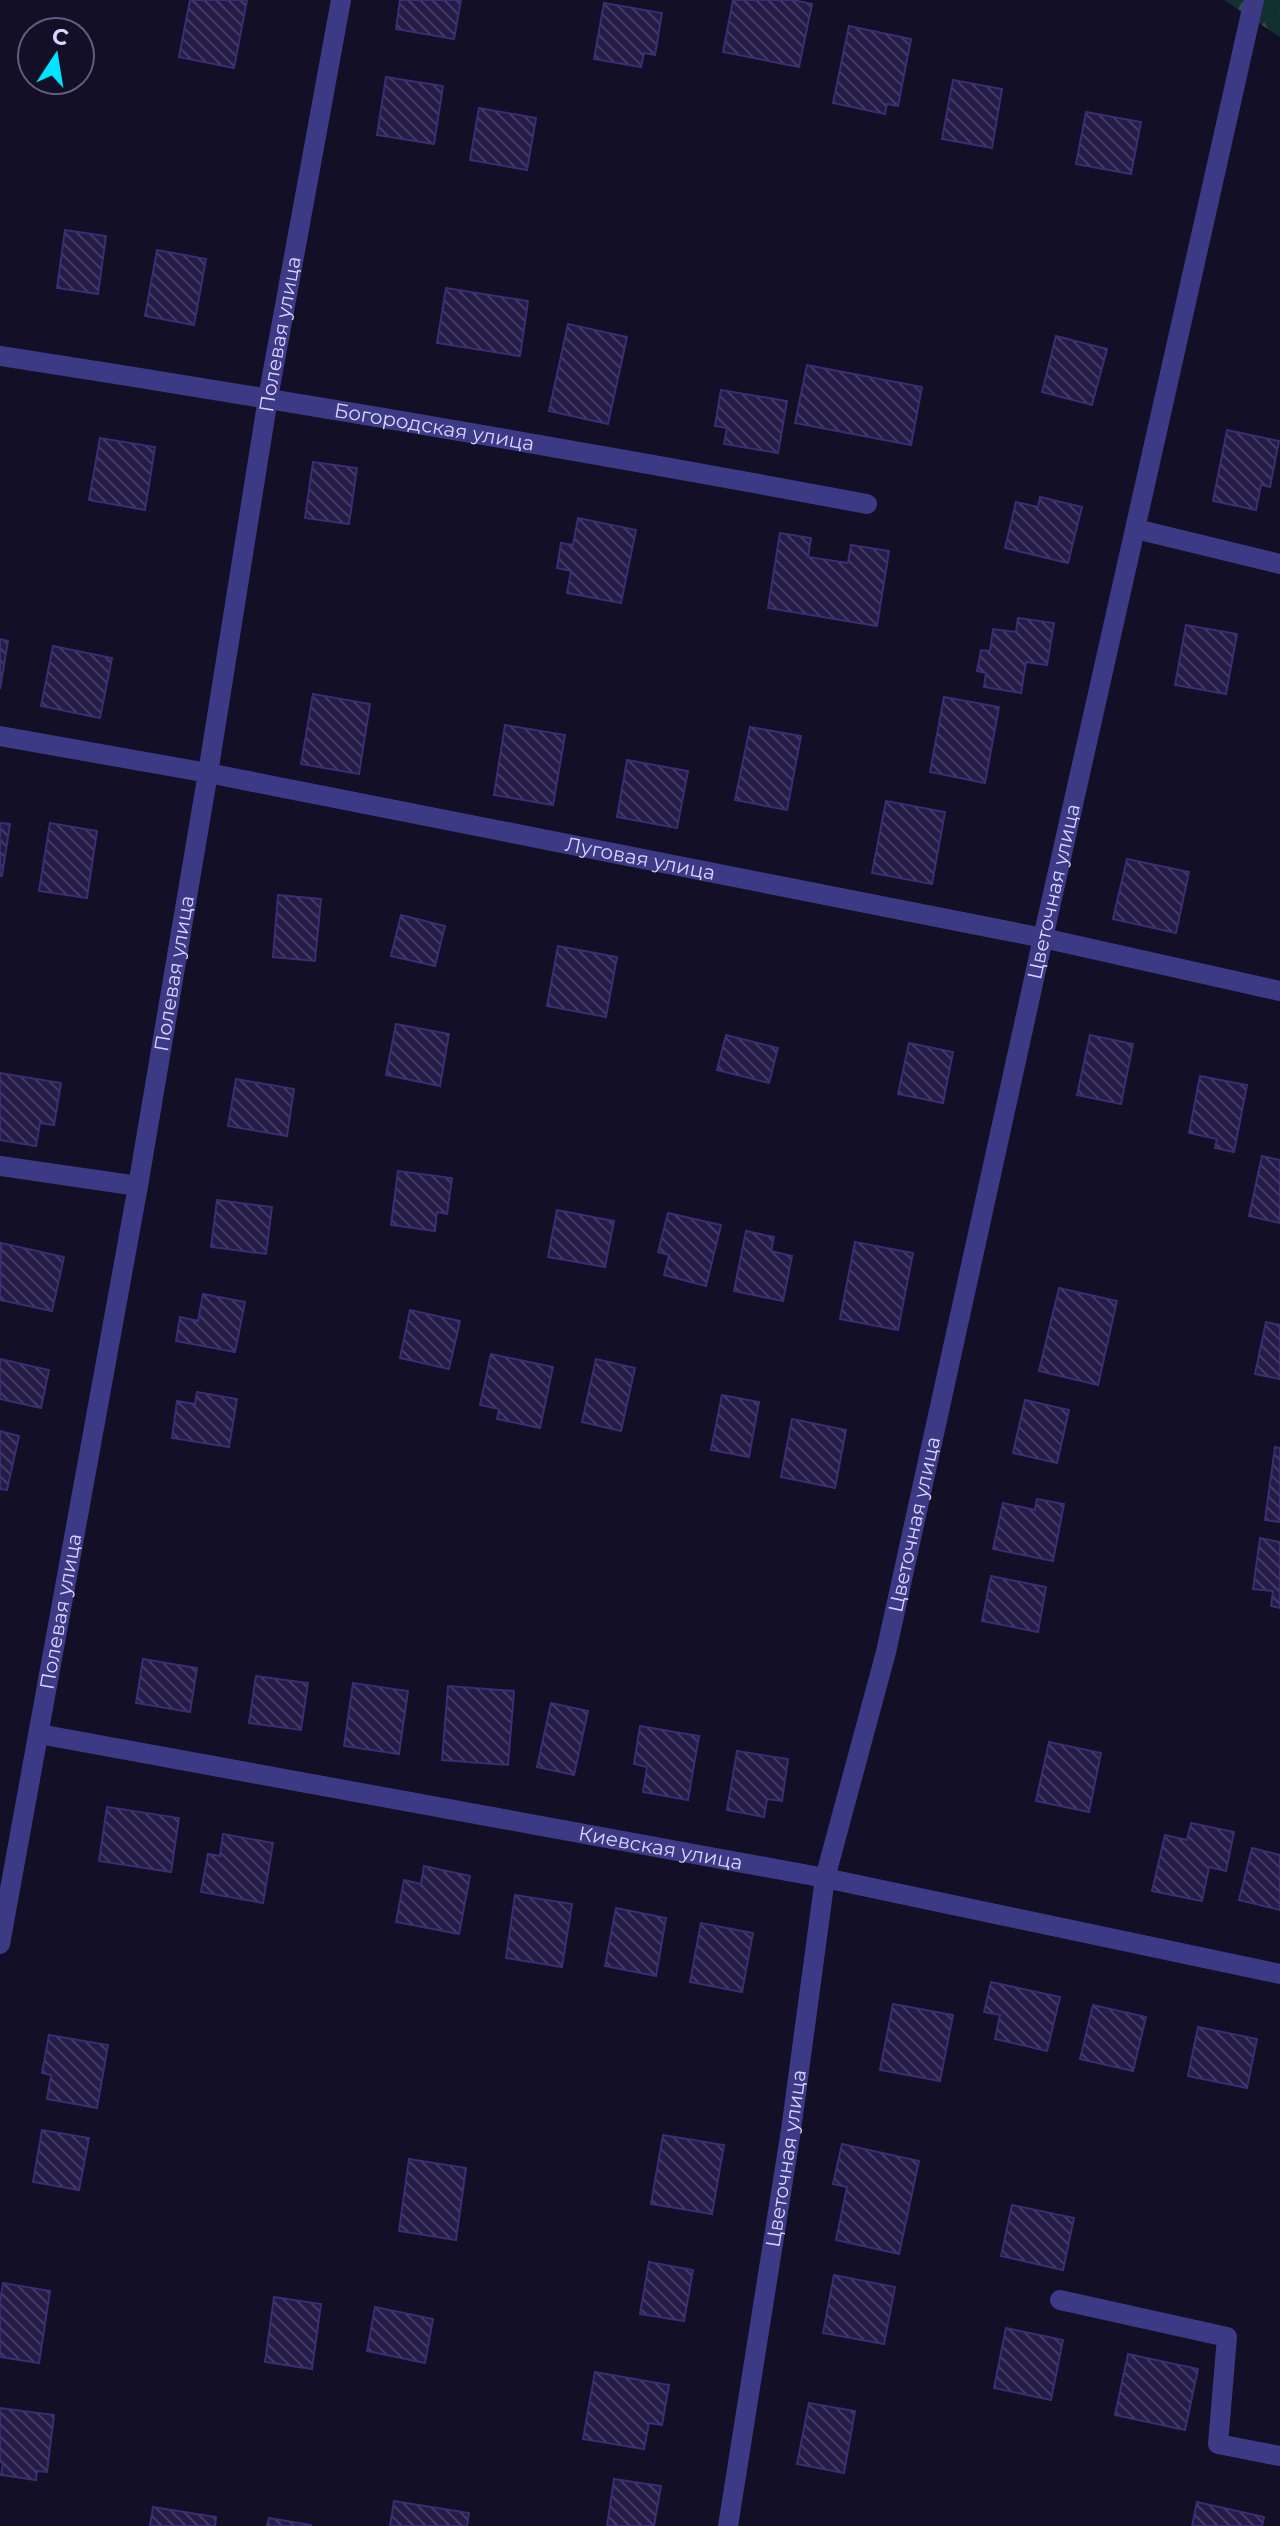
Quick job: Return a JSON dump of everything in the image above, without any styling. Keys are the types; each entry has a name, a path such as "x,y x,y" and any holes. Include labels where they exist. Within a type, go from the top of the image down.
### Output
{"street":[{"name":"Полевая улица","path":"0,1944 138,1186 268,398 341,0"},
{"name":"Цветочная улица","path":"728,2526 791,2130 825,1878 886,1652 1254,0"},
{"name":"Богородская улица","path":"0,356 552,445 867,504"},
{"path":"1136,529 1280,564"},
{"name":"Луговая улица","path":"0,736 208,773 1043,938 1280,991"},
{"path":"0,1166 138,1186"},
{"name":"Киевская улица","path":"39,1734 825,1878 1280,1974"},
{"path":"1060,2300 1227,2337 1218,2444 1280,2456"}],"green space":[{"path":"1280,0 1280,37 1226,1"}],"building":[{"path":"190,0 247,0 234,68 179,57"},
{"path":"400,0 461,0 454,39 396,29"},
{"path":"733,0 793,0 812,4 799,67 723,52"},
{"path":"604,3 662,13 655,55 644,53 641,67 594,59"},
{"path":"849,26 911,39 898,106 887,104 885,114 833,103"},
{"path":"386,77 443,86 434,144 377,135"},
{"path":"953,80 1002,89 992,148 942,139"},
{"path":"479,108 536,118 527,170 470,160"},
{"path":"1086,112 1141,122 1131,174 1076,164"},
{"path":"65,230 106,236 98,294 57,288"},
{"path":"157,250 206,259 194,325 145,316"},
{"path":"446,288 528,301 520,356 437,343"},
{"path":"568,324 627,337 608,424 549,411"},
{"path":"1056,336 1107,349 1092,405 1042,392"},
{"path":"807,365 922,387 911,445 795,423"},
{"path":"721,390 787,401 778,453 724,444 727,428 715,426"},
{"path":"1227,430 1279,441 1270,487 1261,485 1256,510 1213,501"},
{"path":"100,438 155,447 145,510 89,500"},
{"path":"313,462 357,468 349,524 305,518"},
{"path":"1040,497 1082,507 1068,563 1005,548 1016,502 1038,507"},
{"path":"578,518 636,530 621,603 567,593 571,571 557,568 561,543 573,545"},
{"path":"780,533 811,538 808,557 848,563 851,545 889,551 877,626 768,608"},
{"path":"1018,618 1054,623 1047,665 1026,662 1021,693 984,687 986,673 977,671 981,650 990,651 993,629 1016,632"},
{"path":"1186,625 1237,634 1226,694 1175,685"},
{"path":"0,639 8,641 0,689"},
{"path":"53,646 112,658 100,718 41,706"},
{"path":"313,694 370,704 359,774 301,764"},
{"path":"944,697 999,707 985,783 930,772"},
{"path":"505,725 565,735 553,805 494,795"},
{"path":"750,727 801,736 787,810 735,800"},
{"path":"627,760 688,771 677,828 617,817"},
{"path":"886,801 945,812 932,884 872,873"},
{"path":"0,823 10,824 2,876 0,876"},
{"path":"50,823 97,831 87,898 39,891"},
{"path":"1127,859 1189,872 1176,933 1113,919"},
{"path":"278,895 321,899 315,961 273,957"},
{"path":"401,915 445,926 435,966 391,956"},
{"path":"558,946 617,957 606,1017 547,1006"},
{"path":"396,1024 449,1034 440,1086 386,1075"},
{"path":"726,1035 778,1048 769,1083 717,1070"},
{"path":"1090,1035 1133,1044 1121,1104 1077,1095"},
{"path":"909,1043 953,1052 943,1103 898,1094"},
{"path":"0,1073 61,1083 54,1125 40,1123 36,1146 0,1140"},
{"path":"1200,1076 1247,1085 1234,1152 1215,1148 1217,1139 1189,1133"},
{"path":"236,1079 294,1089 287,1136 228,1126"},
{"path":"1262,1156 1280,1160 1280,1223 1249,1216"},
{"path":"398,1171 452,1178 447,1214 437,1212 435,1231 391,1225"},
{"path":"217,1200 272,1207 266,1254 211,1247"},
{"path":"557,1210 614,1221 605,1267 548,1257"},
{"path":"668,1213 721,1225 706,1286 664,1275 669,1255 658,1252"},
{"path":"746,1231 774,1237 771,1251 792,1256 783,1301 734,1291"},
{"path":"855,1242 913,1253 898,1330 840,1319"},
{"path":"1,1243 64,1257 52,1311 0,1300"},
{"path":"1059,1288 1117,1301 1098,1385 1039,1371"},
{"path":"203,1294 245,1302 235,1352 176,1341 180,1317 198,1321"},
{"path":"410,1310 460,1321 449,1369 400,1358"},
{"path":"1266,1322 1280,1325 1280,1379 1255,1374"},
{"path":"491,1354 553,1367 540,1428 497,1419 499,1409 480,1405"},
{"path":"0,1359 49,1370 41,1408 0,1399"},
{"path":"596,1359 635,1368 621,1431 582,1422"},
{"path":"197,1392 237,1399 229,1447 172,1438 177,1401 195,1404"},
{"path":"722,1395 759,1402 749,1457 711,1450"},
{"path":"1025,1400 1069,1410 1057,1463 1013,1453"},
{"path":"792,1419 846,1430 835,1488 781,1477"},
{"path":"0,1431 19,1436 7,1490 0,1489"},
{"path":"1275,1447 1280,1448 1280,1522 1265,1520"},
{"path":"1037,1499 1064,1504 1053,1561 993,1549 1003,1503 1035,1510"},
{"path":"1260,1538 1280,1542 1280,1608 1271,1606 1273,1591 1253,1589"},
{"path":"991,1576 1046,1587 1038,1632 982,1621"},
{"path":"143,1659 197,1668 190,1712 136,1703"},
{"path":"256,1676 308,1683 301,1730 249,1723"},
{"path":"353,1683 408,1691 399,1754 344,1746"},
{"path":"448,1686 514,1691 508,1765 442,1760"},
{"path":"551,1703 588,1711 574,1775 537,1767"},
{"path":"640,1726 699,1736 688,1800 643,1792 647,1767 634,1764"},
{"path":"1049,1742 1101,1753 1089,1812 1036,1801"},
{"path":"737,1751 788,1759 782,1801 767,1799 764,1817 727,1810"},
{"path":"107,1807 179,1818 171,1872 99,1861"},
{"path":"1191,1823 1234,1832 1226,1871 1209,1867 1202,1901 1152,1891 1165,1835 1187,1840"},
{"path":"223,1834 273,1843 263,1903 201,1892 208,1854 220,1856"},
{"path":"1252,1848 1280,1855 1280,1910 1239,1900"},
{"path":"424,1866 470,1876 459,1934 396,1922 404,1880 421,1884"},
{"path":"515,1895 572,1904 562,1967 506,1958"},
{"path":"616,1908 666,1918 656,1976 605,1966"},
{"path":"701,1923 753,1933 742,1992 690,1982"},
{"path":"991,1982 1060,1997 1047,2051 995,2039 1000,2015 984,2012"},
{"path":"893,2004 953,2015 940,2081 880,2070"},
{"path":"1093,2005 1146,2017 1133,2071 1080,2059"},
{"path":"1198,2027 1257,2039 1247,2088 1188,2076"},
{"path":"49,2035 108,2045 97,2108 47,2099 51,2075 42,2073"},
{"path":"42,2130 89,2138 79,2190 33,2182"},
{"path":"663,2135 724,2145 712,2214 651,2204"},
{"path":"842,2144 919,2161 899,2254 836,2240 847,2187 833,2184"},
{"path":"409,2159 466,2168 456,2240 399,2231"},
{"path":"1012,2205 1074,2218 1063,2270 1001,2256"},
{"path":"649,2262 693,2270 684,2321 640,2314"},
{"path":"834,2275 895,2287 884,2344 823,2333"},
{"path":"3,2283 50,2291 39,2363 0,2357"},
{"path":"274,2297 321,2304 312,2369 265,2362"},
{"path":"375,2307 433,2319 425,2363 367,2351"},
{"path":"1006,2328 1063,2340 1051,2400 994,2388"},
{"path":"1128,2354 1198,2369 1185,2430 1115,2415"},
{"path":"595,2372 669,2385 662,2425 649,2423 644,2449 583,2439"},
{"path":"809,2403 855,2411 844,2473 797,2464"},
{"path":"0,2408 54,2415 47,2472 37,2471 36,2480 1,2475"},
{"path":"614,2479 661,2486 654,2526 607,2526"},
{"path":"394,2501 469,2513 467,2526 390,2526"},
{"path":"1197,2502 1264,2517 1262,2526 1192,2526"},
{"path":"153,2507 216,2517 215,2526 150,2526"},
{"path":"269,2518 311,2525 311,2526 267,2526"}]}
